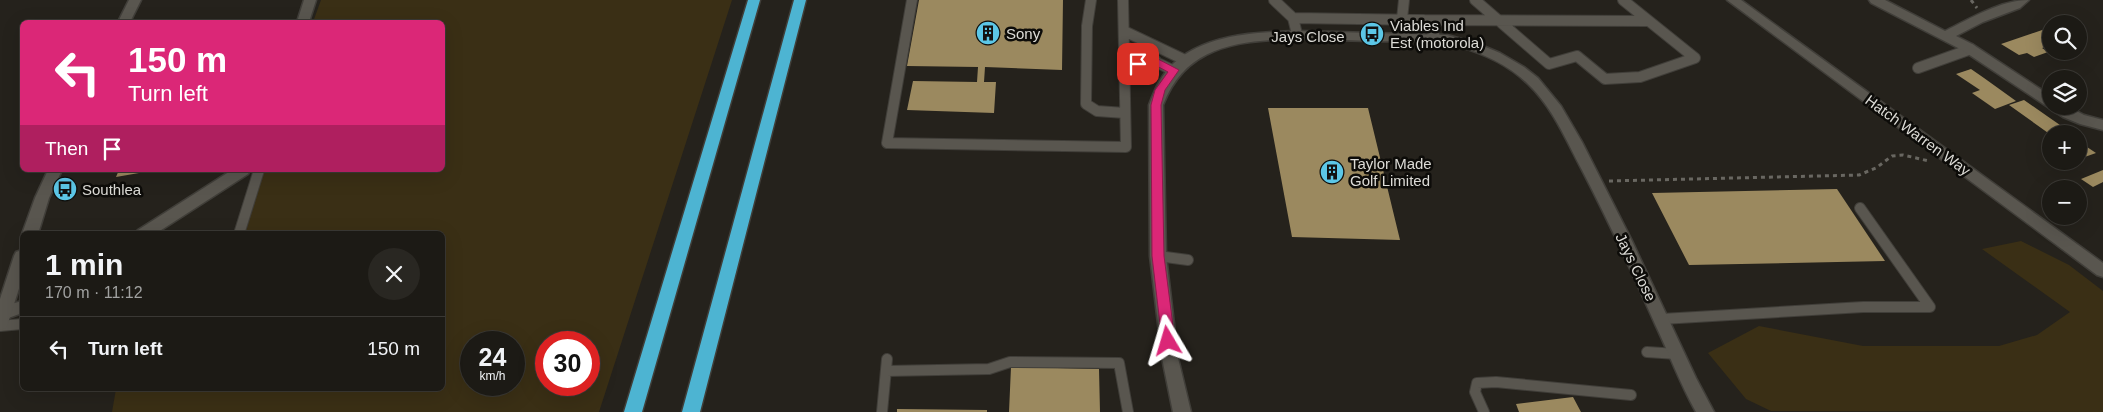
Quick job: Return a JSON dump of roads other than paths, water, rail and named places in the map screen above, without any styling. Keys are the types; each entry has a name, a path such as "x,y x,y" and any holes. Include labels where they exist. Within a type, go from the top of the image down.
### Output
{"highway":[{"path":"633,412 754,0"},
{"path":"691,412 800,0"}],"street":[{"path":"125,20 135,0"},
{"path":"304,20 310,0"},
{"name":"Hatch Warren Way","path":"1733,0 2103,271"},
{"path":"1875,0 1947,35 2042,96"},
{"path":"1947,35 1972,22 2016,5 2023,0"},
{"name":"Jays Close","path":"1182,412 1170,358 1158,256 1156,105 1160,90 1179,65 1203,50 1243,38 1297,34 1435,37 1470,45 1491,54 1532,79 1553,103 1596,181 1662,319 1689,384 1704,412"},
{"path":"2070,115 2090,123 2103,125"},
{"path":"31,231 53,172"},
{"path":"148,231 240,172"},
{"path":"1,321 20,262"},
{"path":"1,321 20,308"}],"lane":[{"path":"912,0 886,143 1126,147 1122,0"},
{"path":"1091,0 1087,26 1086,104 1097,111 1125,113"},
{"path":"1274,0 1292,18 1297,34"},
{"path":"1402,19 1404,0"},
{"path":"1475,0 1492,19 1549,64 1577,56 1605,79 1640,77 1695,58 1623,0"},
{"path":"1292,18 1649,21"},
{"path":"1424,20 1435,37"},
{"path":"1124,31 1179,65"},
{"path":"1124,46 1156,61 1179,65"},
{"path":"1918,68 1971,49"},
{"path":"1124,70 1138,64 1156,61"},
{"path":"240,231 258,172"},
{"path":"1662,319 1863,307 1930,307 1860,208"},
{"path":"1158,256 1188,260"},
{"path":"1,321 20,324"},
{"path":"1647,352 1677,354"},
{"path":"882,412 887,365 989,369 1010,362 1119,363 1128,412"},
{"path":"1484,412 1475,392 1477,383 1496,382 1631,395"}],"place":[{"name":"Sony","path":"988,33"},
{"name":"Viables Ind Est (motorola)","path":"1372,34"},
{"name":"Taylor Made Golf Limited","path":"1332,172"},
{"name":"Southlea","path":"65,189"}]}
